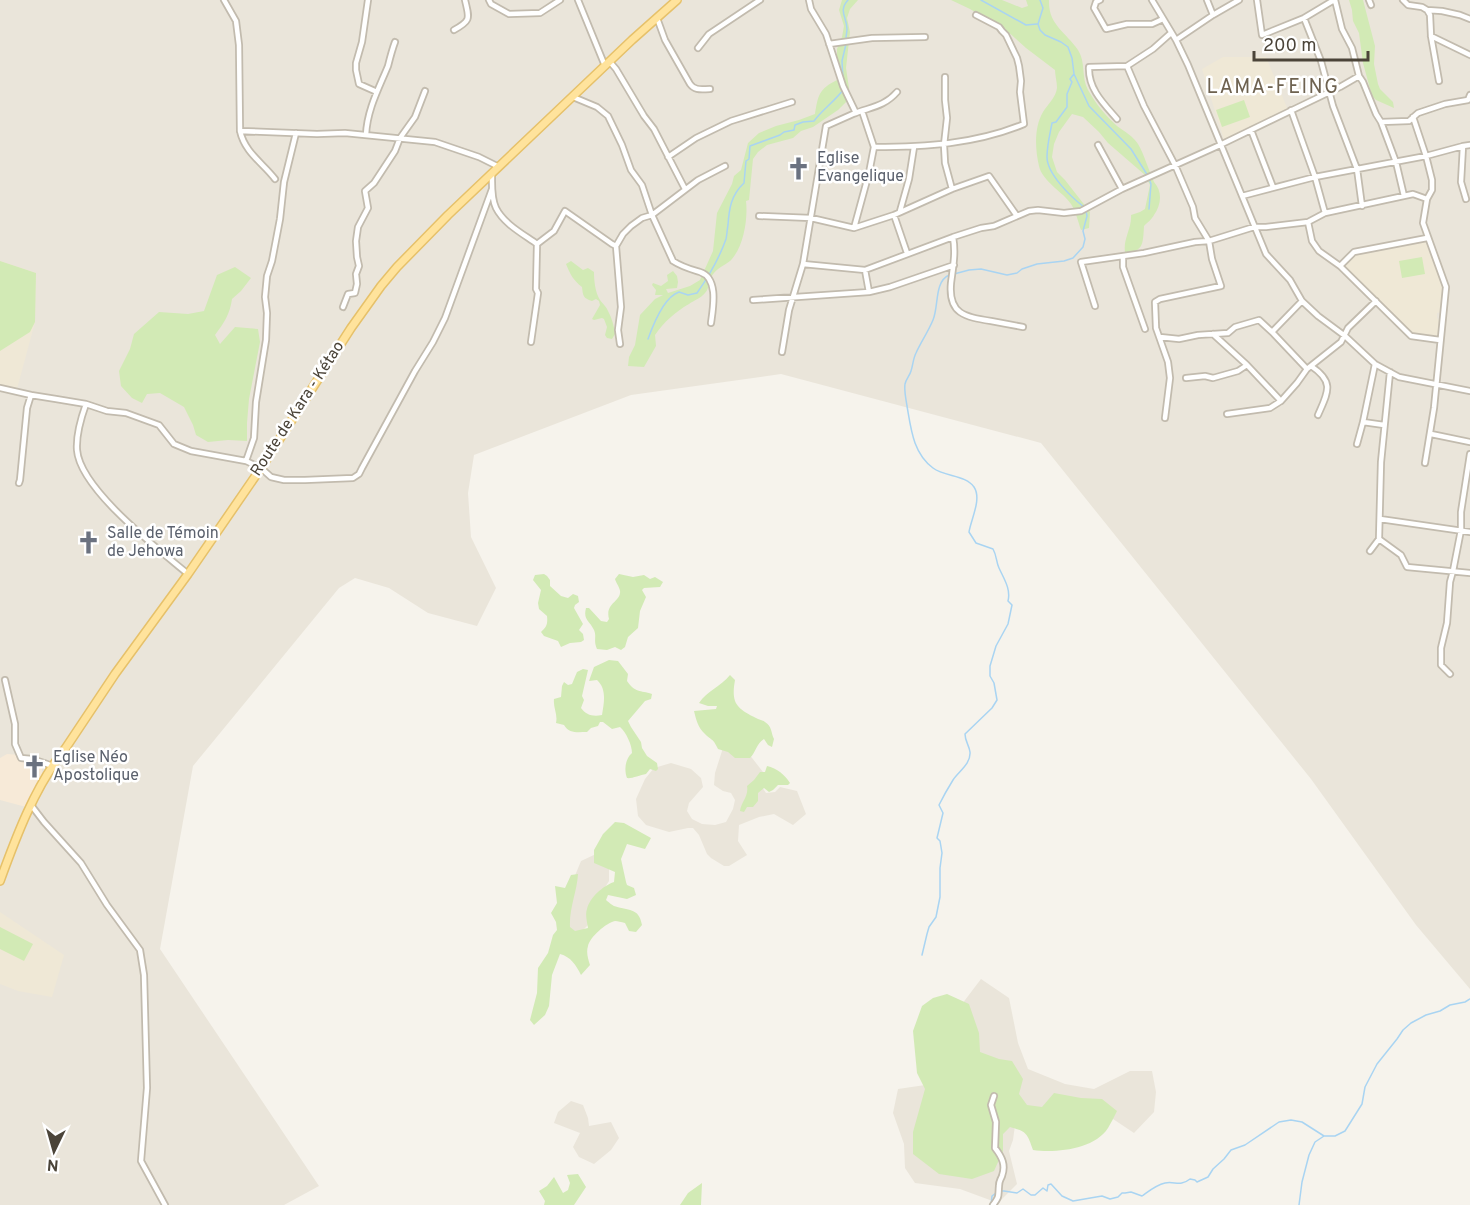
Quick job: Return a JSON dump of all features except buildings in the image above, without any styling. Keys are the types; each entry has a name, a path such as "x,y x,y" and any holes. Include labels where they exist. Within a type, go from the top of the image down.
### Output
{"main road":[{"name":"Route de Kara - Kétao","path":"0,881 12,848 56,760 261,468 351,328 381,286 405,259 499,167 675,1"}],"street":[{"path":"224,0 236,21 242,139 250,153 274,179"},
{"path":"368,0 362,46 357,57 356,70 359,84 377,92"},
{"path":"454,30 468,20 465,0"},
{"path":"492,1 508,15 540,13 560,0"},
{"path":"578,0 608,64 616,69 654,129 685,189"},
{"path":"698,48 709,34 760,0"},
{"path":"1152,0 1176,40 1188,66 1266,254 1290,280 1302,301 1375,364 1389,372 1399,377 1470,391"},
{"path":"1207,0 1213,15"},
{"path":"1176,40 1239,0"},
{"path":"1257,0 1262,35 1304,18 1334,0 1342,29 1352,48 1359,76 1381,122 1396,162 1404,196"},
{"path":"1403,0 1408,5 1470,19"},
{"path":"1097,1 1094,8 1106,29 1127,24 1152,24 1163,19"},
{"path":"810,5 826,34 844,88 856,113"},
{"path":"1427,10 1430,15 1431,36 1439,81"},
{"path":"874,147 944,145 1005,132 1024,124 1017,58 1006,35 999,27 976,15"},
{"path":"657,18 665,40 690,84 693,88 710,89"},
{"path":"1304,18 1357,169 1362,206"},
{"path":"1117,119 1095,93 1089,67 1127,66 1153,49 1171,33"},
{"path":"1431,36 1470,55"},
{"path":"829,44 872,38 925,37"},
{"path":"366,135 368,118 395,42"},
{"path":"1127,66 1144,106 1175,165 1193,207 1195,218 1209,241 1212,259 1221,285 1155,302 1156,328 1168,362 1170,378 1165,418"},
{"path":"803,264 865,270 953,237 994,226 1029,211 1064,213 1081,211 1122,189 1220,146 1359,76"},
{"path":"945,78 947,118 944,145 945,164 952,189"},
{"path":"343,307 348,294 355,293 357,284 356,274 359,266 356,241 358,227 368,208 365,191 374,183 395,151 400,138 415,117 425,91"},
{"path":"782,352 789,310 803,264 826,126 889,101 897,92"},
{"path":"1381,122 1409,121 1418,113 1445,104 1468,100 1470,95"},
{"path":"573,97 597,107 608,116 631,170 642,185 652,215 673,261 690,270 702,272 710,279 713,300 711,323"},
{"path":"669,157 696,138 732,121 792,102"},
{"path":"1291,110 1325,213"},
{"path":"854,228 874,147 862,111"},
{"path":"1413,117 1432,180 1432,190 1427,199 1423,223 1446,287 1431,434 1425,463"},
{"path":"1251,130 1274,187"},
{"path":"240,131 366,135 435,142 479,157 499,167"},
{"path":"246,461 254,438 256,402 266,340 267,276 280,219 284,182 296,133"},
{"path":"1098,145 1122,189"},
{"path":"1242,196 1315,177 1426,156 1470,145"},
{"path":"1463,146 1461,182 1466,199"},
{"path":"900,212 909,179 914,147"},
{"path":"620,344 618,330 621,307 616,246 623,234 642,218 652,215 698,180 724,166"},
{"path":"492,174 495,207 504,219 537,244"},
{"path":"759,216 811,219 854,228 894,215 952,189 989,176 1017,216"},
{"path":"0,388 86,404 106,411 126,413 159,425 174,444 191,451 246,461 261,468 271,477 284,480 353,478 359,474 390,421 445,318 492,189"},
{"path":"1095,306 1081,262 1209,241 1254,227 1308,222 1325,213 1413,194 1427,199"},
{"path":"537,244 554,231 565,211 616,246"},
{"path":"894,215 907,253"},
{"path":"1308,222 1312,241 1319,251 1340,266 1411,336 1440,340"},
{"path":"953,237 955,256 951,297 954,306 959,312 971,318 1023,327"},
{"path":"1340,266 1354,252 1427,238"},
{"path":"531,342 538,293 536,289 537,244"},
{"path":"1124,256 1123,267 1145,329"},
{"path":"753,300 869,292 954,265"},
{"path":"865,270 869,292"},
{"path":"1272,332 1302,301"},
{"path":"1227,414 1270,408 1281,400 1309,367 1341,342 1348,328 1376,301"},
{"path":"1160,337 1179,339 1197,334 1228,333 1235,327 1259,320 1309,367 1322,374 1326,381 1327,394 1318,415"},
{"path":"1213,334 1247,364 1281,400"},
{"path":"1186,378 1205,376 1213,378 1238,371 1247,364"},
{"path":"1357,444 1375,364"},
{"path":"1370,550 1379,539 1380,473 1389,372"},
{"path":"19,483 27,408 31,395"},
{"path":"86,404 77,449 81,465 92,484 117,513 188,574"},
{"path":"1362,422 1384,425"},
{"path":"1431,434 1470,442"},
{"path":"1450,674 1441,665 1441,648 1447,623 1450,582 1461,530 1461,512 1470,454"},
{"path":"1380,519 1470,531"},
{"path":"1379,539 1401,555 1407,567 1470,573"},
{"path":"5,680 15,724 15,744 21,758 53,766"},
{"path":"32,805 44,822 81,863 107,905 140,950 144,975 147,1088 141,1161 165,1205"},
{"path":"993,1205 999,1196 999,1183 1003,1174 1002,1157 995,1148 996,1122 991,1106 994,1096"}],"shaded area":[{"path":"0,0 1470,0 1470,989 1416,925 1311,779 1041,443 781,374 631,395 474,455 468,493 471,537 496,588 477,626 428,613 389,588 355,578 339,588 193,766 160,949 319,1186 284,1205 0,1205"},
{"path":"1223,57 1266,57 1288,110 1224,140 1202,69"},
{"path":"1423,241 1427,243 1445,288 1442,312 1437,313 1440,321 1438,338 1413,333 1344,267 1354,255"},
{"path":"0,261 36,273 35,322 17,389 0,385"},
{"path":"721,742 749,754 763,772 762,787 766,793 775,792 780,787 797,791 806,814 793,825 774,814 739,825 738,841 747,855 729,866 724,866 707,854 699,835 693,828 669,832 646,825 638,816 636,799 645,779 654,768 671,763 691,769 701,778 703,787 689,803 687,811 692,819 702,824 715,825 726,822 735,800 731,793 714,785 722,751"},
{"path":"7,754 21,755 37,762 42,768 42,779 26,807 0,800 0,758"},
{"path":"596,854 609,865 609,881 589,924 580,933 567,933 574,878 581,861"},
{"path":"0,912 64,955 52,997 18,991 0,984"},
{"path":"981,979 1009,998 1018,1043 1028,1069 1065,1084 1094,1089 1130,1071 1152,1071 1156,1092 1154,1112 1134,1133 1110,1117 1016,1118 1009,1151 1017,1184 998,1203 960,1189 915,1183 905,1168 904,1144 893,1113 898,1089 932,1084 962,1004"},
{"path":"571,1101 583,1105 589,1126 611,1122 619,1138 611,1150 594,1164 579,1157 573,1147 580,1133 554,1123 558,1112"}],"green space":[{"path":"842,0 858,0 850,9 847,18 850,32 846,68 849,88 847,101 813,127 801,131 793,138 767,145 758,152 753,159 744,231 736,253 730,261 714,273 703,295 674,314 658,330 655,335 656,346 644,367 628,366 629,357 635,345 640,315 655,299 663,295 655,295 656,290 653,283 661,286 668,281 667,275 673,271 677,276 677,288 666,289 668,293 700,280 713,251 717,213 734,176 741,170 748,143 759,133 815,114 820,93 826,86 837,80 837,49 844,26 839,10"},
{"path":"951,0 1002,0 1022,8 1028,6 1026,0 1049,0 1051,16 1078,50 1088,90 1109,118 1136,141 1159,190 1158,207 1144,226 1143,242 1136,251 1125,252 1125,243 1131,215 1145,209 1150,185 1145,175 1108,143 1083,117 1072,114 1059,132 1052,157 1057,172 1090,212 1089,228 1081,230 1071,204 1044,177 1038,159 1036,138 1038,124 1056,91 1055,70 1006,30"},
{"path":"1349,0 1363,0 1375,46 1374,64 1378,84 1393,102 1394,108 1372,96 1363,63 1359,33 1353,21"},
{"path":"1244,100 1250,117 1222,127 1216,110"},
{"path":"1422,257 1425,274 1402,278 1399,261"},
{"path":"0,261 36,273 35,322 30,332 0,351"},
{"path":"571,261 583,270 588,268 594,272 597,293 613,322 615,334 612,339 605,335 607,327 604,319 592,319 600,305 599,301 596,299 592,301 584,296 582,287 572,277 566,264"},
{"path":"235,267 251,278 232,299 226,318 215,335 220,344 235,327 258,329 260,342 249,399 247,441 208,442 196,435 184,407 160,393 147,394 142,403 132,398 121,386 119,371 130,349 134,334 159,312 188,314 204,311 217,275"},
{"path":"544,574 550,580 550,586 561,596 568,598 573,594 578,596 579,602 574,608 583,624 579,630 584,640 581,642 561,647 558,641 544,636 541,632 546,625 547,616 539,609 541,590 533,580 535,575"},
{"path":"619,574 633,577 644,575 650,579 655,577 663,582 660,587 642,590 646,597 640,611 638,628 628,637 625,647 621,650 615,647 607,650 597,649 594,630 586,618 586,608 589,608 601,621 607,622 610,607 620,593 615,579"},
{"path":"609,660 618,661 628,674 627,681 633,688 652,694 651,699 645,701 628,721 647,756 657,763 656,771 650,769 646,774 627,778 626,765 632,750 620,727 612,729 600,722 598,726 587,732 577,732 556,723 554,699 561,697 564,682 568,685 572,684 577,672 583,669 588,670 581,708 590,715 602,715 604,696 602,688 597,680 589,681 594,667"},
{"path":"730,675 735,680 736,704 757,719 764,721 770,728 774,739 772,747 764,739 761,741 750,758 735,758 728,752 718,749 714,741 701,729 694,711 716,709 717,706 699,703"},
{"path":"767,766 780,772 790,783 778,785 769,792 764,788 758,793 758,801 753,807 747,807 744,812 740,811 747,793 747,786 760,772 765,772"},
{"path":"615,822 624,823 651,838 645,849 627,844 621,859 627,885 634,888 636,895 627,899 608,895 606,900 614,906 636,912 642,925 636,932 629,931 625,923 617,921 603,927 589,942 587,953 590,965 581,975 573,962 560,954 552,975 549,1006 545,1015 534,1025 530,1020 537,993 538,968 548,953 553,935 557,930 551,913 557,903 555,886 565,888 571,875 578,874 570,927 575,931 588,928 586,913 591,900 601,889 614,882 615,872 594,863 594,850 603,834"},
{"path":"0,927 33,944 24,961 0,949"},
{"path":"947,994 969,1004 979,1033 980,1052 1012,1061 1023,1079 1019,1094 1027,1105 1042,1107 1054,1093 1102,1099 1117,1111 1102,1135 1074,1148 1052,1151 1033,1150 1026,1134 1010,1127 1003,1134 1003,1151 994,1171 972,1179 939,1174 913,1154 913,1132 925,1089 917,1073 913,1031 922,1006 933,998"},
{"path":"578,1174 586,1187 574,1205 544,1205 545,1201 539,1191 547,1186 554,1177 563,1193 568,1190 570,1183 567,1175"},
{"path":"702,1183 701,1205 680,1205 688,1193"}],"waterway":[{"path":"846,39 847,25 843,11 848,0"},
{"path":"981,0 1026,25 1037,24"},
{"path":"1040,0 1043,8 1038,24 1040,30 1068,47 1074,74 1089,106 1131,149 1148,176 1151,184 1149,209"},
{"path":"843,80 842,61 846,44"},
{"path":"1074,74 1070,79 1072,82 1067,94 1067,107 1056,122 1052,123 1047,157 1055,178 1084,207"},
{"path":"648,339 660,312 669,299 679,292 688,295 697,293 713,267 726,239 732,202 736,192 744,183 750,146 794,130 795,125 814,121 843,90"},
{"path":"954,274 981,269 1007,275 1037,264 1073,258 1083,247 1086,211"},
{"path":"922,955 929,927 936,917 940,897 942,853 940,841 937,838 943,813 939,805 953,780 969,760 970,752 965,734 992,708 997,700 994,683 990,676 990,666 996,646 1008,624 1012,605 1008,601 1008,588 993,549 976,543 969,532 977,497 974,487 966,480 938,471 926,462 917,448 910,423 905,384 915,355 933,320 941,283 949,275"},
{"path":"1299,1205 1302,1182 1315,1142 1324,1136 1335,1136 1345,1131 1362,1104 1365,1087 1377,1064 1403,1030 1426,1015 1470,999"},
{"path":"1001,1191 1017,1193 1023,1189 1035,1195 1043,1188 1047,1191 1048,1185 1051,1184 1062,1196 1073,1201 1102,1196 1110,1199 1122,1193 1131,1192 1142,1196 1162,1184 1180,1183 1190,1179 1197,1182 1208,1177 1231,1150 1245,1145 1279,1122 1291,1120 1302,1122 1324,1136"},
{"path":"991,1205 992,1196 996,1193"}],"place":[{"name":"Eglise Evangelique","path":"799,168"},
{"name":"Salle de Témoin de Jehowa","path":"89,543"},
{"name":"Eglise Néo Apostolique","path":"35,767"}],"district":[{"name":"LAMA-FEING","path":"1273,88"}]}
